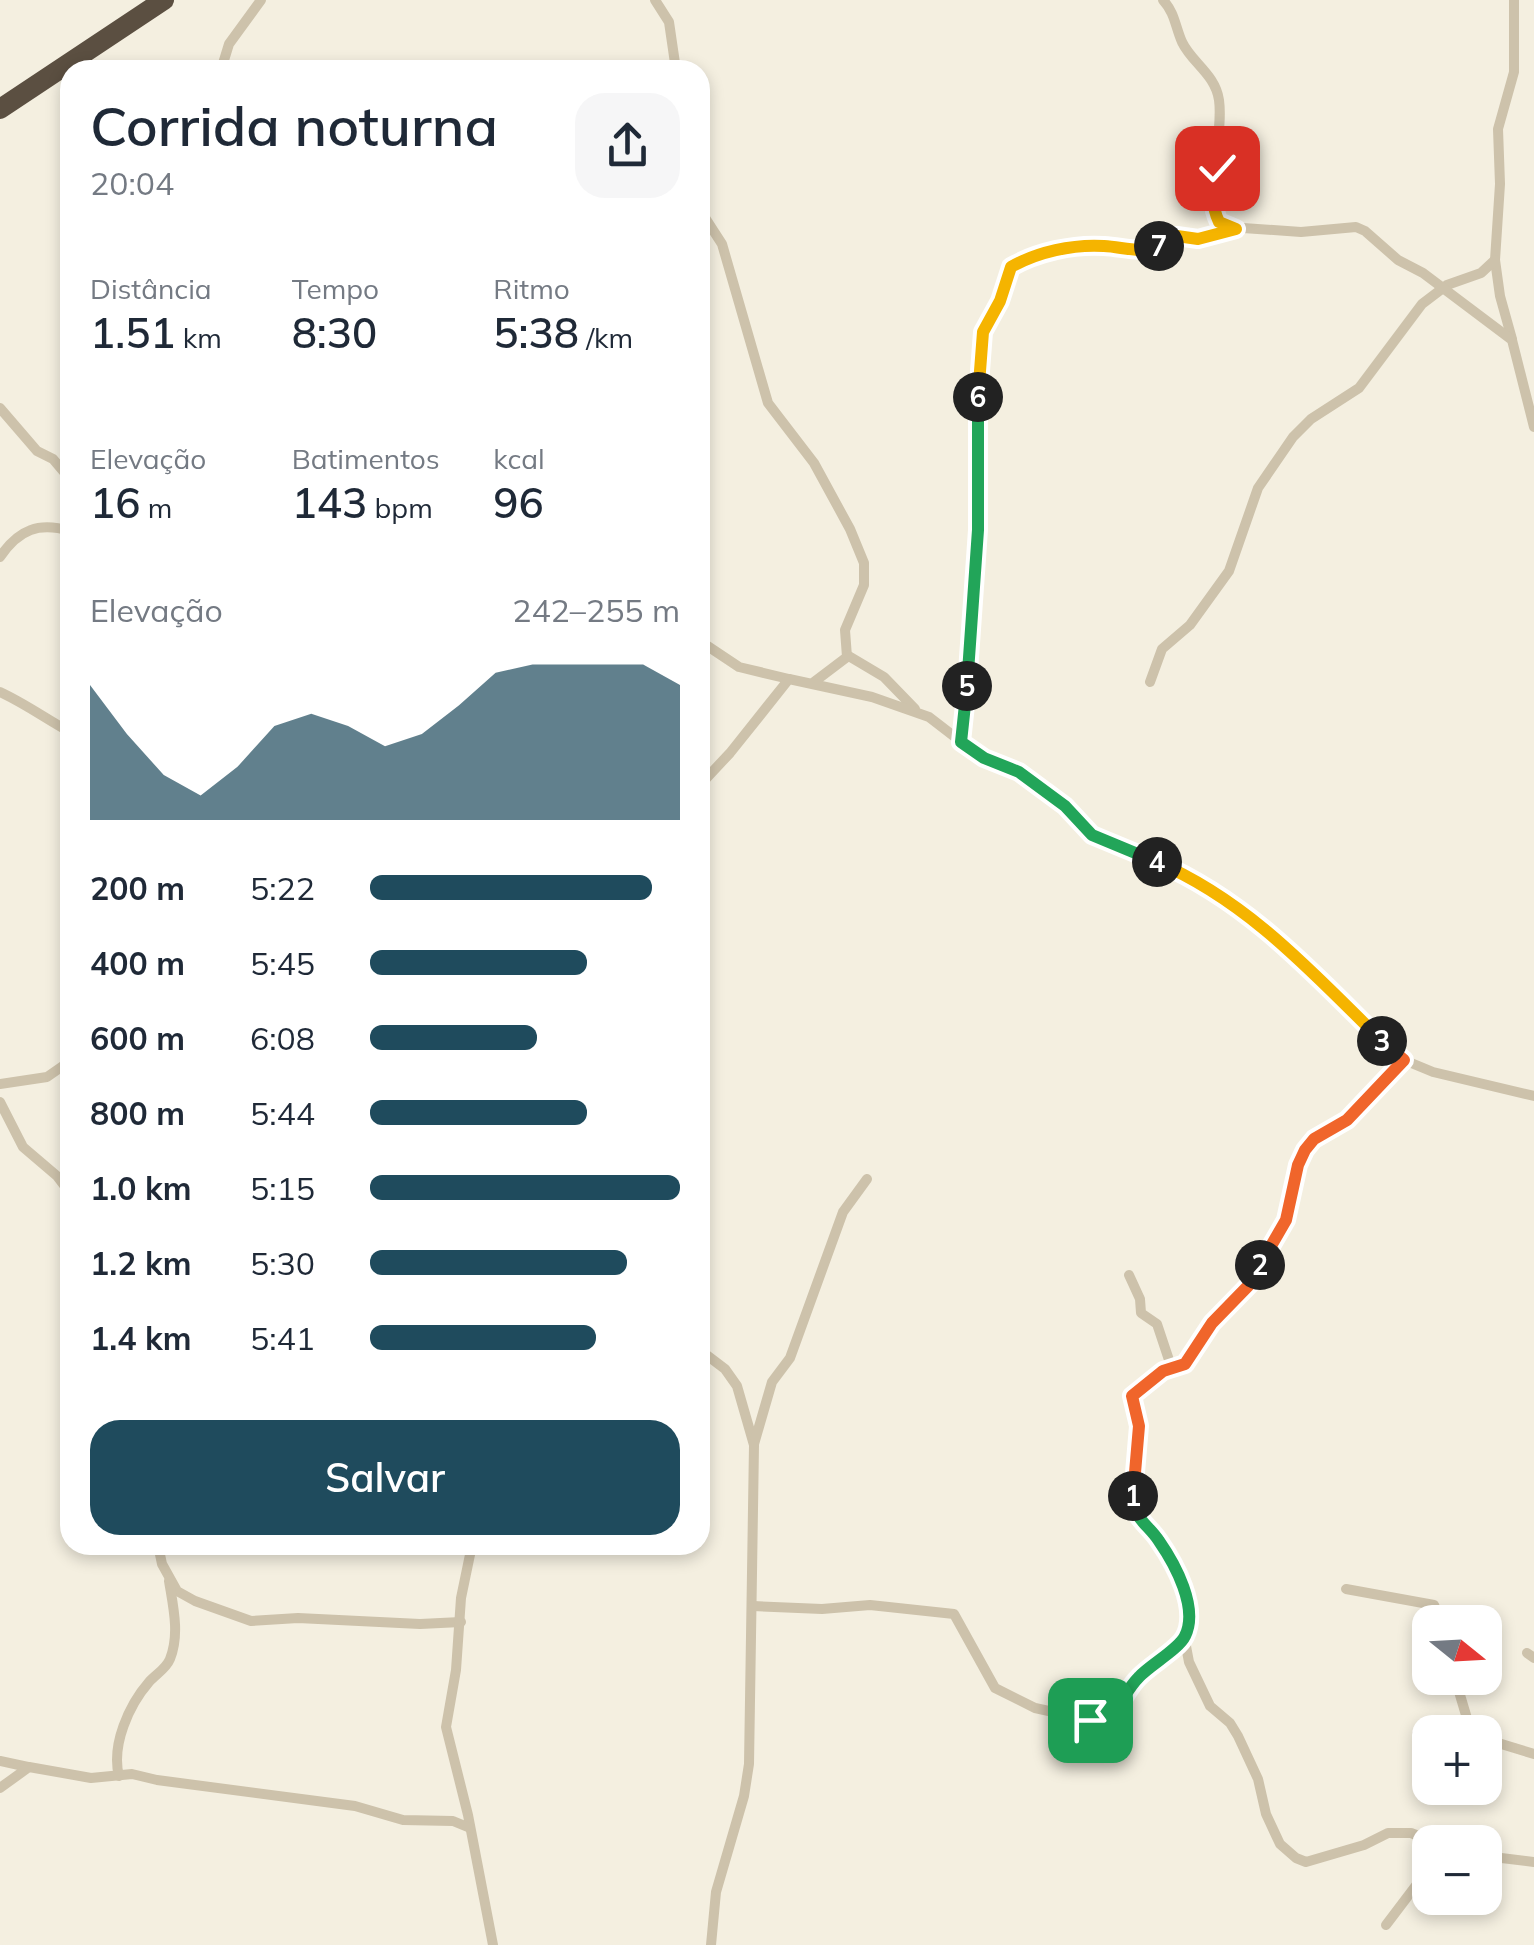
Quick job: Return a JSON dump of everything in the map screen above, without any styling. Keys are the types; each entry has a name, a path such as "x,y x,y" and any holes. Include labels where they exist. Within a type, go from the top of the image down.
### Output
{"highway":[{"path":"74,60 164,0"},
{"path":"0,109 60,69"}],"street":[{"path":"224,60 229,44 260,0"},
{"path":"654,0 669,22 675,60"},
{"path":"1163,0 1174,14 1182,41 1216,89 1219,135 1212,200 1219,222 1236,229"},
{"path":"1514,0 1514,72 1498,129 1500,184 1495,260 1500,296 1530,393 1534,427"},
{"path":"710,225 722,244 766,397 814,463 864,563 864,585 845,630 848,654"},
{"path":"961,742 974,616 980,349 1008,271 1016,264 1062,248 1105,246 1146,250 1177,236 1198,239 1236,229 1301,232 1356,227 1512,340"},
{"path":"1150,682 1162,649 1190,624 1229,570 1258,488 1286,446 1312,420 1359,388 1416,310 1443,288 1481,273 1495,260"},
{"path":"0,408 37,451 60,468"},
{"path":"0,557 17,538 36,527 60,528"},
{"path":"710,648 739,667 916,710"},
{"path":"813,682 848,654"},
{"path":"848,654 884,677 916,710 961,742 984,758 1019,772 1065,806 1092,835 1169,867 1234,903 1322,979 1404,1060 1433,1072 1534,1096"},
{"path":"710,772 790,679"},
{"path":"0,692 30,706 60,728"},
{"path":"1404,1060 1347,1120 1314,1139 1305,1150 1286,1220 1250,1284 1212,1323 1185,1364 1171,1366 1132,1396 1139,1426 1133,1507 1140,1522 1158,1538 1180,1584 1190,1612 1185,1650 1204,1696 1238,1736 1258,1780 1270,1826 1290,1854 1311,1862 1380,1836 1412,1835"},
{"path":"0,1084 47,1078 60,1069"},
{"path":"0,1102 22,1147 60,1180"},
{"path":"711,1945 716,1892 750,1764 754,1445 772,1382 790,1358 844,1212 867,1179"},
{"path":"1129,1275 1140,1299 1142,1315 1157,1324 1171,1366"},
{"path":"710,1358 725,1369 737,1386 754,1445"},
{"path":"119,1776 116,1752 128,1716 142,1690 168,1664 172,1651 176,1622 161,1555"},
{"path":"470,1555 461,1598 446,1734 493,1945"},
{"path":"168,1577 177,1591 189,1598 252,1621 298,1618 420,1624 461,1622"},
{"path":"1346,1590 1435,1605"},
{"path":"753,1606 822,1609 870,1605 954,1614 995,1688 1034,1708 1090,1720 1110,1718 1136,1679 1185,1637"},
{"path":"1502,1744 1534,1754"},
{"path":"0,1761 91,1778 138,1774 157,1780 355,1806 403,1820 453,1821 470,1828"},
{"path":"0,1788 28,1767"},
{"path":"1502,1858 1534,1862"},
{"path":"1386,1925 1412,1891"}],"route":[{"path":"1090,1720 1112,1716 1136,1679 1185,1637 1190,1616 1164,1548 1140,1522 1133,1507 1139,1426 1132,1396 1163,1371 1188,1361 1212,1323 1250,1284 1277,1238 1292,1206 1298,1165 1305,1150 1314,1139 1347,1120 1404,1060 1322,979 1234,903 1169,867 1092,835 1065,806 1019,772 984,758 961,742 974,616 980,349 1008,271 1016,264 1056,249 1105,246 1138,251 1156,248 1181,235 1198,239 1236,229 1226,227 1216,216 1212,200 1217,168"}]}
